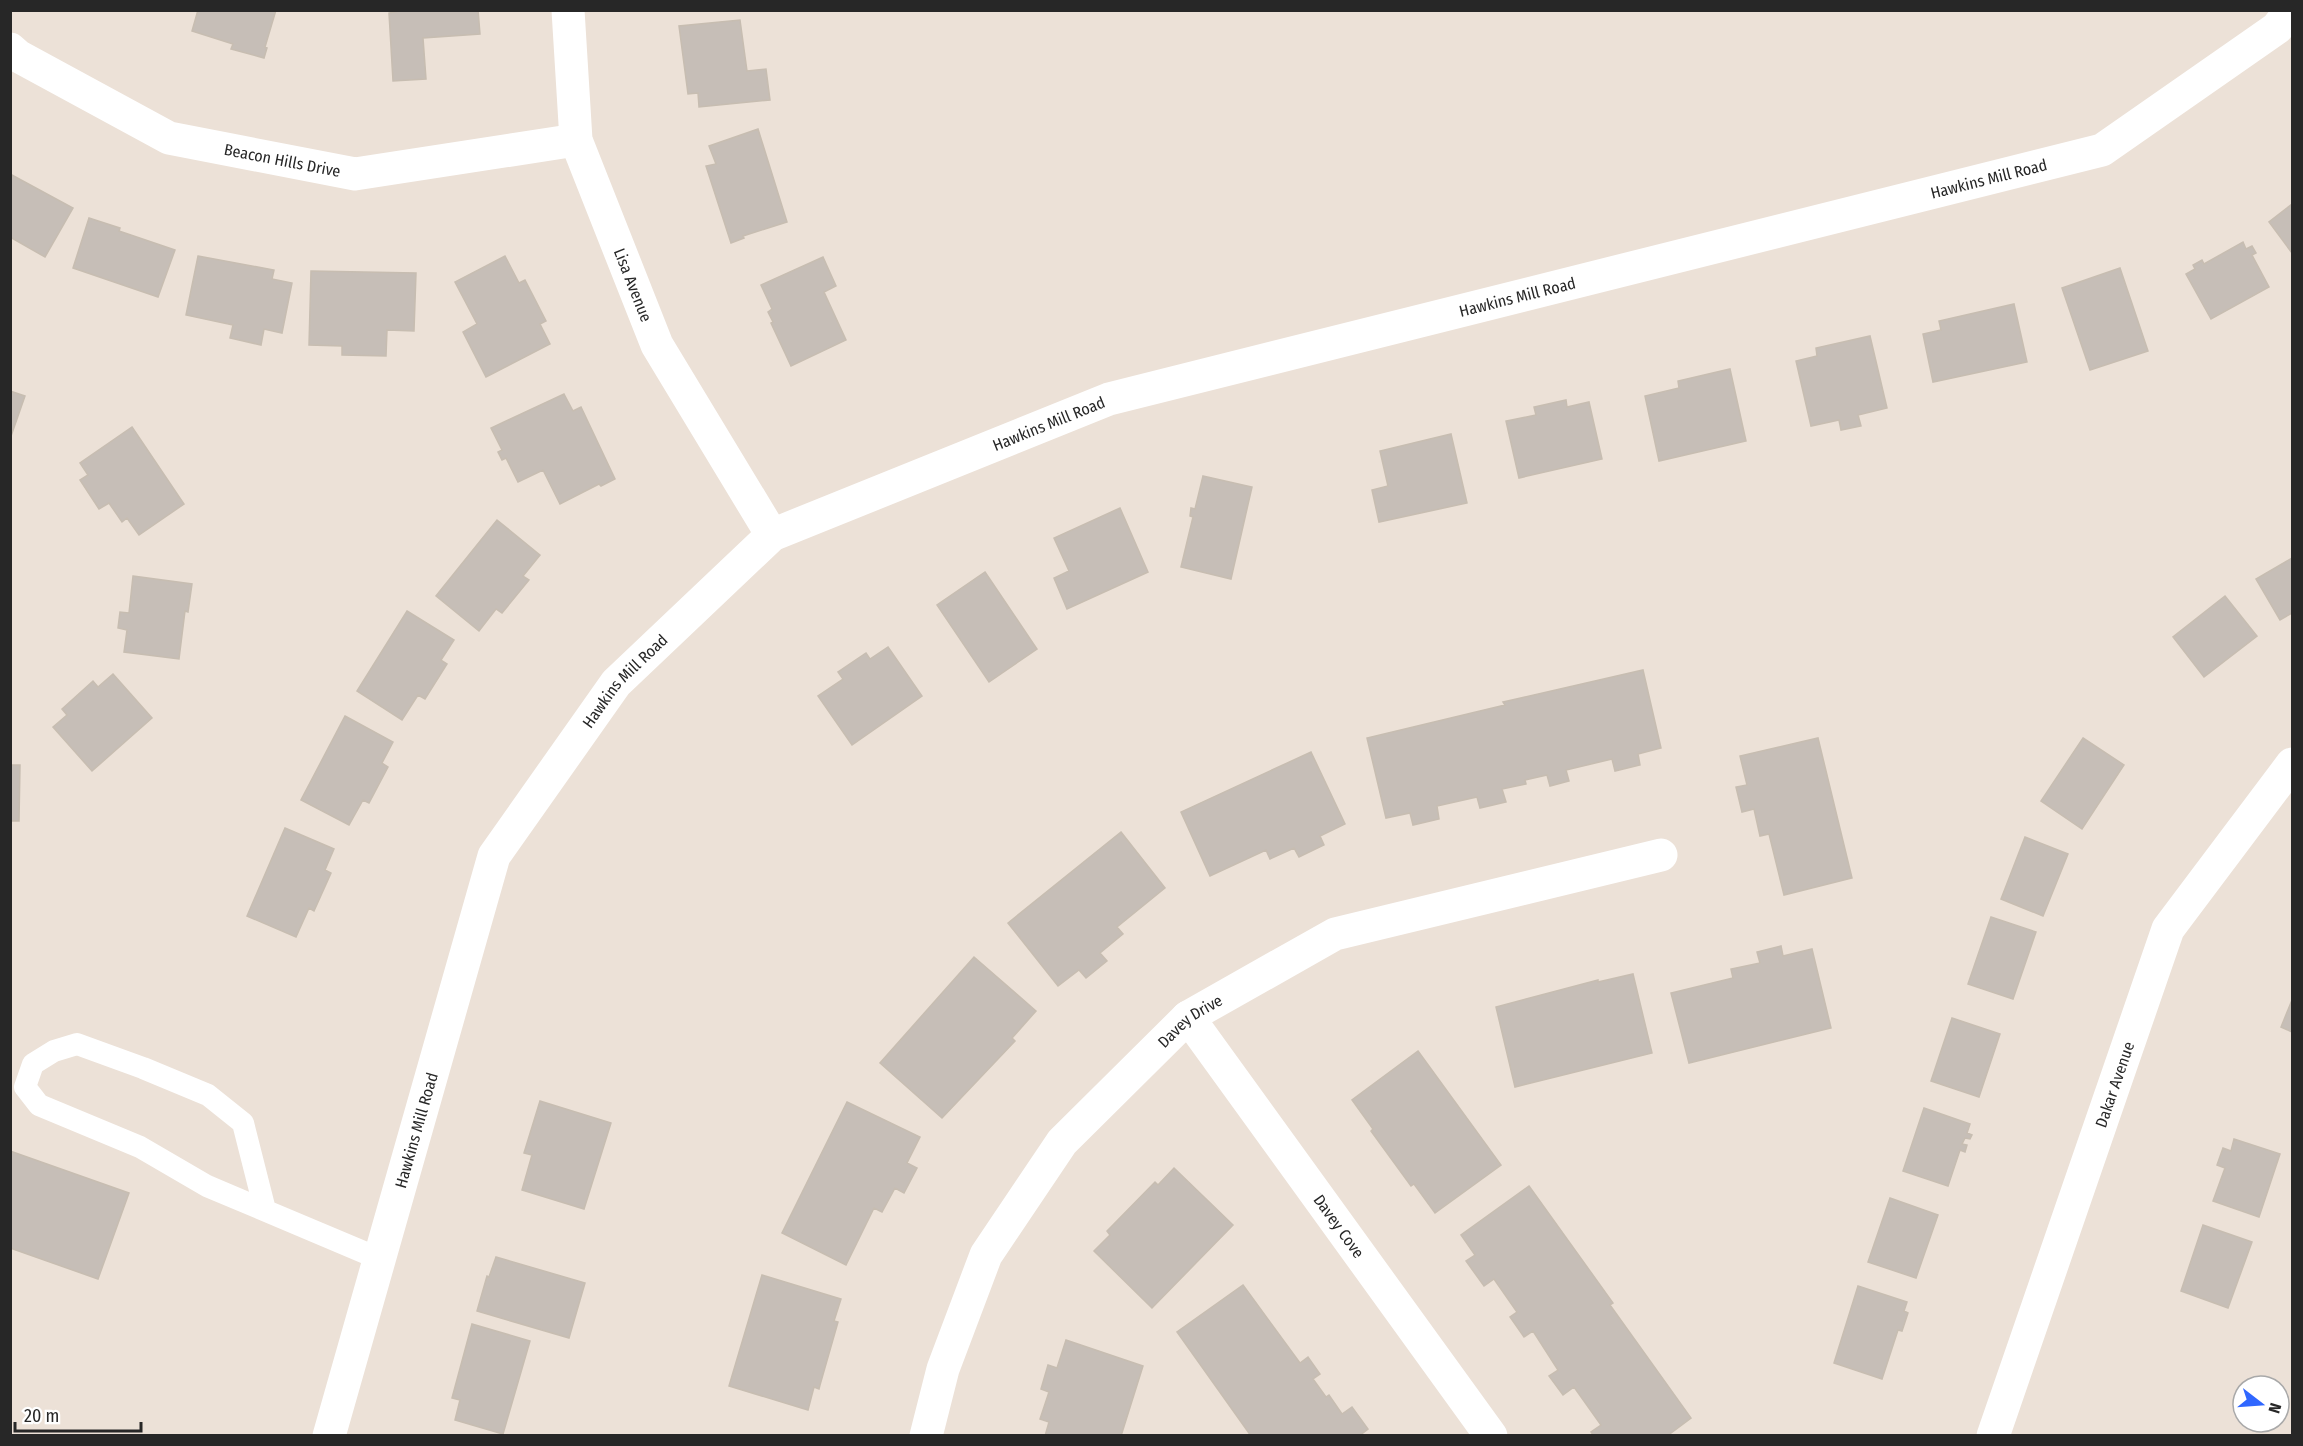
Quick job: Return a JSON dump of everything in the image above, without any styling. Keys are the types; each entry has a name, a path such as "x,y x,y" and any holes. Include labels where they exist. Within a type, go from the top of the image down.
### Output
{"street":[{"name":"Lisa Avenue","path":"568,10 576,140 657,345 772,535"},
{"name":"Hawkins Mill Road","path":"329,1436 494,856 616,683 772,535 1109,399 2102,150 2277,28 2291,10"},
{"name":"Beacon Hills Drive","path":"10,49 18,56 169,138 355,174 576,140"},
{"name":"Dakar Avenue","path":"1993,1436 2168,929 2292,764"},
{"name":"Davey Drive","path":"926,1436 943,1369 986,1255 1062,1142 1188,1017 1335,934 1661,855"},
{"name":"Davey Cove","path":"1188,1017 1491,1436"}],"lane":[{"path":"265,1210 243,1123 208,1095 77,1044 54,1051 33,1064 25,1087 39,1105 140,1147 207,1186 380,1259"}],"building":[{"path":"198,10 276,10 264,58 231,49 233,44 192,31"},
{"path":"404,10 478,10 480,34 423,38 426,79 393,81 389,13"},
{"path":"740,20 747,71 766,69 770,100 699,107 698,93 688,94 679,26"},
{"path":"758,129 787,222 743,236 744,238 731,243 706,166 716,164 709,146"},
{"path":"10,174 73,208 45,257 10,237"},
{"path":"2292,204 2292,253 2269,222"},
{"path":"89,218 175,250 158,297 73,268"},
{"path":"2243,242 2246,249 2252,246 2256,253 2252,255 2269,287 2211,319 2186,274 2195,269 2193,265 2202,260 2204,264"},
{"path":"198,256 274,270 272,279 292,283 282,333 264,329 261,345 230,338 233,325 186,315"},
{"path":"505,256 519,283 525,280 546,321 540,324 550,344 486,377 463,332 477,324 455,282"},
{"path":"823,257 836,286 824,292 846,340 791,366 771,323 773,322 768,312 772,309 761,285"},
{"path":"2120,268 2148,351 2090,370 2062,288"},
{"path":"311,271 416,273 414,331 387,330 386,356 342,355 342,346 309,345"},
{"path":"2014,304 2027,362 1933,382 1923,334 1941,330 1939,321"},
{"path":"1870,336 1887,408 1858,415 1861,426 1841,430 1839,420 1811,426 1796,361 1817,356 1816,348"},
{"path":"1730,369 1746,441 1659,461 1645,396 1679,388 1678,381"},
{"path":"10,391 25,396 10,439"},
{"path":"564,394 573,411 581,407 615,479 601,486 599,484 560,504 543,470 518,482 506,458 502,460 498,452 502,450 491,428"},
{"path":"1566,400 1567,407 1589,402 1602,459 1519,478 1506,421 1536,415 1534,407"},
{"path":"132,427 184,504 139,535 127,518 122,522 109,503 99,509 80,480 88,475 80,463"},
{"path":"1451,434 1467,503 1379,522 1372,490 1388,486 1380,451"},
{"path":"1203,476 1252,487 1231,579 1181,567 1193,517 1190,516 1191,508 1195,509"},
{"path":"1120,508 1148,572 1067,609 1054,578 1069,571 1054,538"},
{"path":"497,520 540,555 523,576 529,580 502,613 496,609 479,631 436,596"},
{"path":"2292,558 2292,613 2280,620 2256,579"},
{"path":"985,572 1037,649 989,682 937,605"},
{"path":"133,576 192,584 188,612 185,611 179,659 124,652 127,630 118,628 120,612 129,613"},
{"path":"2225,596 2257,636 2204,677 2173,637"},
{"path":"407,611 454,640 441,660 447,664 425,699 418,695 402,720 357,691"},
{"path":"888,647 922,696 852,745 818,696 843,679 838,672 866,653 870,659"},
{"path":"1643,670 1661,748 1638,754 1640,765 1615,771 1612,759 1566,770 1569,781 1550,786 1547,775 1525,780 1526,784 1502,789 1506,802 1480,808 1477,797 1437,806 1439,819 1413,825 1410,813 1386,818 1367,738 1505,705 1503,702"},
{"path":"113,674 152,718 92,771 53,727 67,715 62,709 93,681 98,687"},
{"path":"345,716 393,742 382,763 388,767 369,803 363,800 349,825 301,800"},
{"path":"1818,738 1852,878 1784,895 1769,834 1760,836 1754,809 1742,812 1736,787 1747,785 1740,756"},
{"path":"2083,738 2124,765 2082,829 2041,801"},
{"path":"1311,752 1345,824 1320,836 1324,845 1299,857 1294,848 1270,859 1266,850 1210,876 1181,812"},
{"path":"10,765 20,765 19,821 10,821"},
{"path":"285,828 334,849 325,870 331,873 314,911 309,908 296,937 247,916"},
{"path":"1121,832 1165,888 1117,927 1123,934 1100,953 1107,961 1086,978 1079,970 1058,986 1008,923"},
{"path":"2025,837 2068,854 2043,916 2001,899"},
{"path":"1991,917 2036,932 2013,999 1968,984"},
{"path":"1781,946 1783,956 1812,949 1831,1028 1689,1063 1671,993 1733,978 1731,969 1760,963 1757,952"},
{"path":"974,957 1036,1011 1012,1038 1015,1041 942,1118 880,1063"},
{"path":"1633,974 1652,1053 1515,1087 1496,1007 1598,980 1598,982"},
{"path":"2292,1000 2292,1032 2281,1027"},
{"path":"1952,1018 2000,1034 1979,1097 1931,1081"},
{"path":"1418,1051 1501,1165 1435,1213 1414,1184 1411,1186 1371,1131 1373,1129 1352,1100"},
{"path":"540,1101 611,1123 584,1209 522,1190 532,1155 524,1153"},
{"path":"847,1102 920,1137 907,1163 917,1168 904,1193 895,1188 882,1212 874,1208 846,1265 782,1233"},
{"path":"1924,1108 1970,1124 1967,1133 1972,1135 1970,1139 1965,1138 1962,1144 1967,1145 1965,1152 1960,1150 1948,1186 1903,1171"},
{"path":"2234,1139 2280,1154 2259,1217 2213,1201 2225,1168 2217,1165 2223,1148 2231,1151"},
{"path":"10,1151 129,1193 98,1279 10,1248"},
{"path":"1174,1168 1233,1225 1152,1308 1094,1251 1110,1235 1107,1231 1155,1182 1158,1185"},
{"path":"1529,1186 1613,1303 1610,1305 1691,1418 1667,1436 1594,1436 1591,1432 1601,1425 1574,1387 1563,1395 1549,1376 1558,1370 1533,1331 1524,1337 1510,1317 1517,1312 1494,1279 1484,1286 1466,1261 1475,1255 1461,1235"},
{"path":"1890,1198 1938,1215 1916,1278 1868,1262"},
{"path":"2203,1225 2252,1242 2228,1308 2181,1291"},
{"path":"496,1257 585,1283 569,1338 477,1311 487,1276 489,1277"},
{"path":"762,1275 841,1299 834,1321 838,1322 819,1389 814,1387 808,1410 729,1386"},
{"path":"1243,1285 1300,1363 1308,1357 1320,1374 1313,1379 1326,1397 1329,1395 1342,1414 1352,1407 1368,1429 1359,1436 1251,1436 1177,1332"},
{"path":"1858,1286 1907,1302 1904,1311 1908,1313 1902,1331 1898,1330 1882,1379 1834,1363"},
{"path":"472,1324 530,1341 503,1434 455,1420 460,1400 452,1398"},
{"path":"1066,1340 1143,1366 1121,1436 1045,1436 1049,1422 1040,1419 1049,1392 1041,1389 1048,1365 1057,1368"}]}
